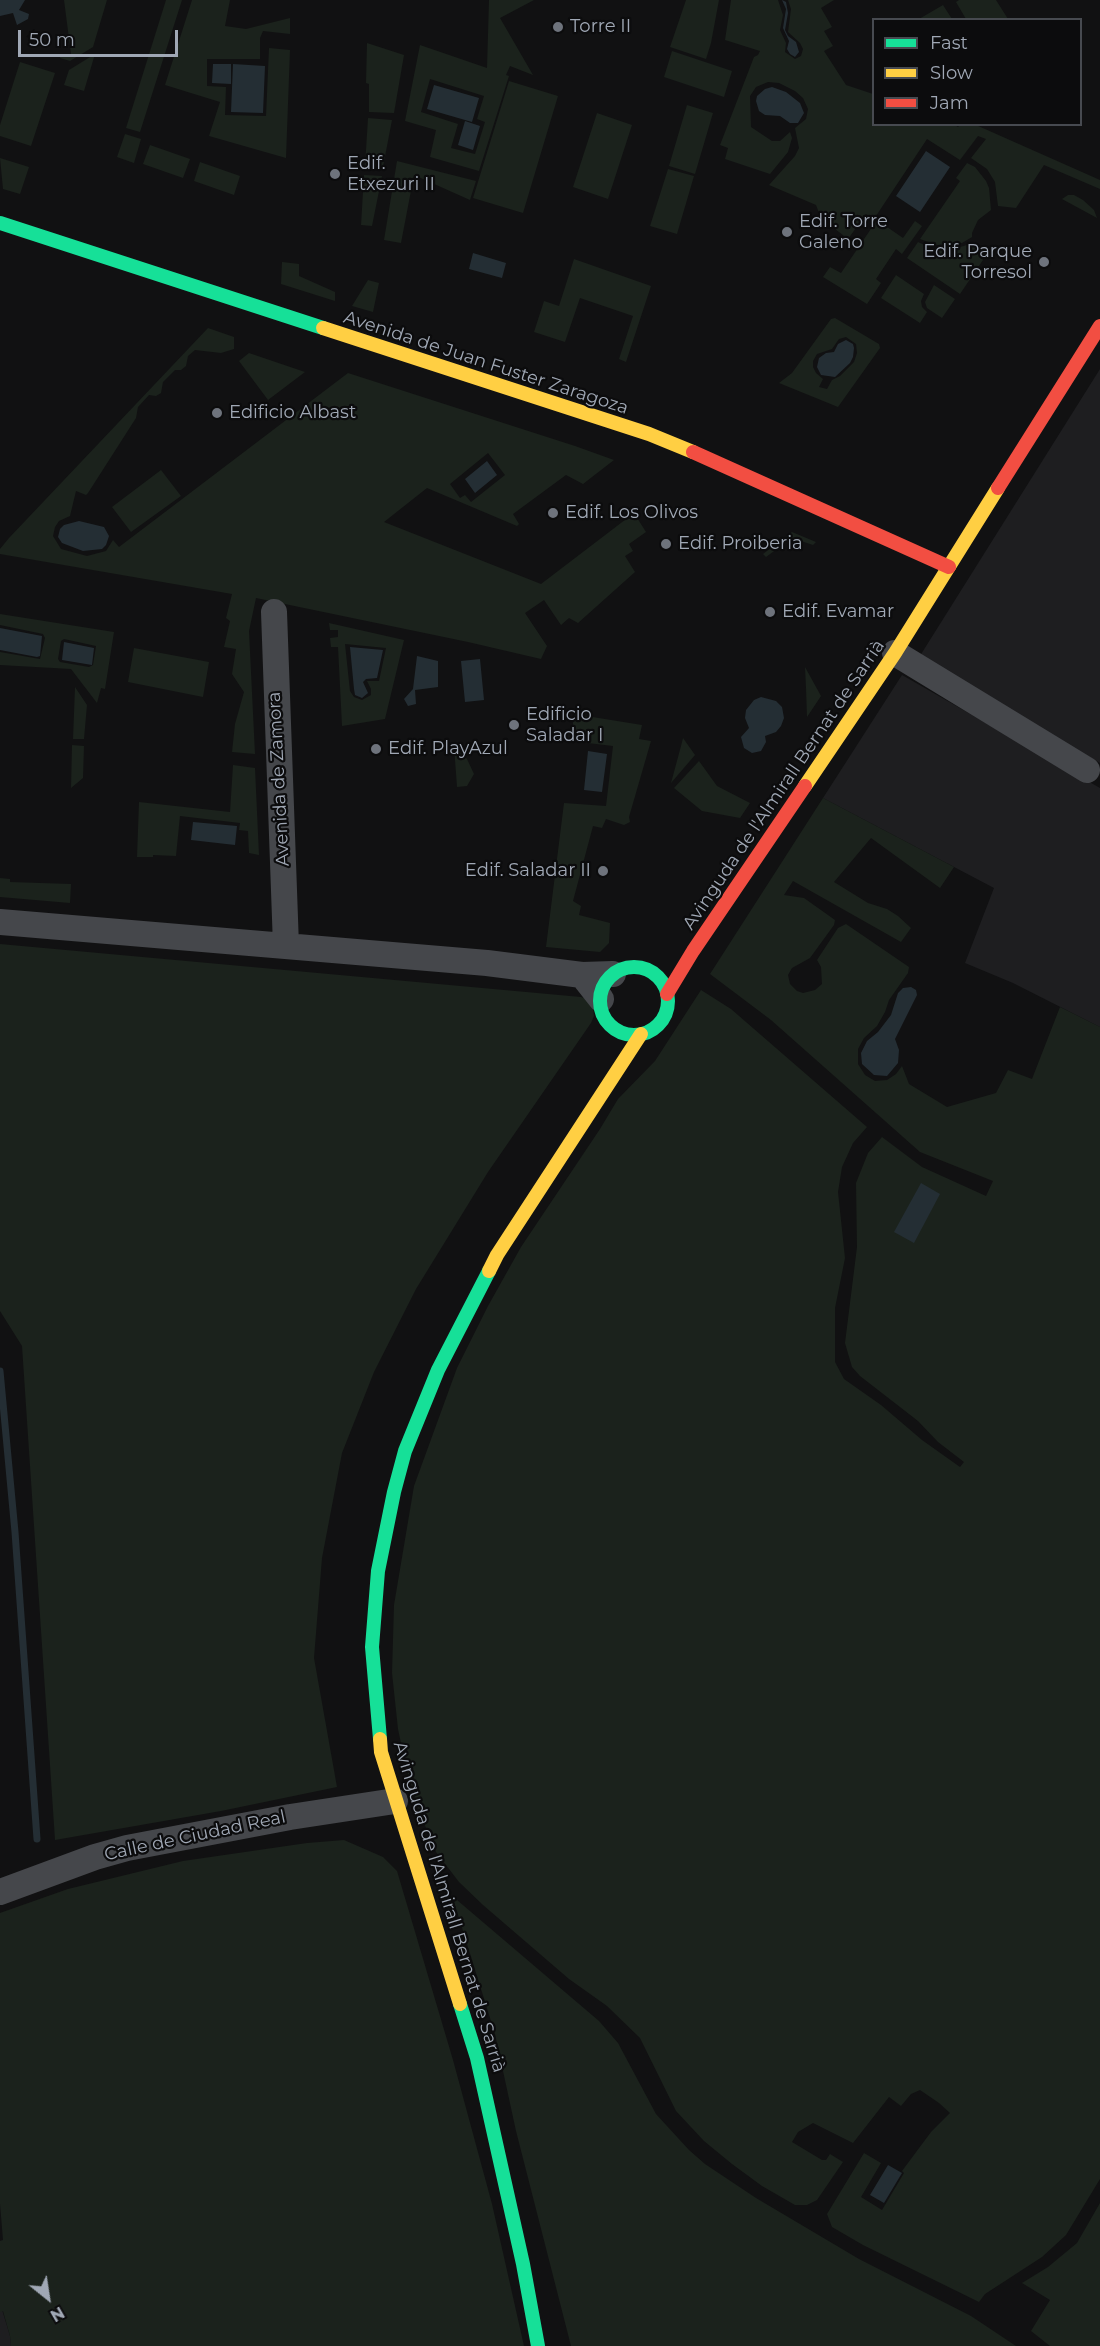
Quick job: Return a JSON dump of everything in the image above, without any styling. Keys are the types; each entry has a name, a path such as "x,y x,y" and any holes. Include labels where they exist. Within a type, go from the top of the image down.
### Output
{"street":[{"name":"Avenida de Juan Fuster Zaragoza","path":"0,224 649,434 730,467 949,567"},
{"name":"Avinguda de l'Almirall Bernat de Sarrià","path":"667,994 895,653 1100,326"},
{"name":"Avenida de Zamora","path":"274,612 275,699 281,791 286,946"},
{"path":"895,653 1087,770"},
{"path":"0,921 487,963 582,975 613,974"},
{"name":"Avinguda de l'Almirall Bernat de Sarrià","path":"650,970 689,958"},
{"path":"634,967 650,970 662,981 667,994 666,1013 660,1023 641,1034 619,1031 603,1015 601,999 605,983 613,974 622,969 634,967"},
{"path":"582,975 601,999"},
{"path":"610,1024 620,1065"},
{"name":"Avinguda de l'Almirall Bernat de Sarrià","path":"538,2346 523,2264 477,2058 381,1752 372,1647 378,1571 394,1492 405,1451 438,1370 497,1255 641,1034"},
{"name":"Calle de Ciudad Real","path":"0,1892 94,1857 127,1848 290,1817 395,1801"}],"shaded area":[{"path":"0,0 25,0 19,10 29,14 28,19 17,25 13,13 0,16"},
{"path":"64,0 107,0 93,47 70,61 60,58 61,54 71,54"},
{"path":"166,0 182,0 140,132 126,128"},
{"path":"192,0 230,0 225,26 246,29 290,18 290,34 263,31 260,38 260,59 207,59 207,86 226,87 225,115 266,116 269,48 290,50 286,158 209,136 220,102 165,85"},
{"path":"489,0 534,0 500,18 533,75 510,66 506,75 509,76 479,171 430,157 436,130 405,121 420,45 487,68","holes":["430,79 484,96 477,119 485,122 475,154 451,148 458,124 421,112"]},
{"path":"686,0 719,0 706,59 670,47"},
{"path":"731,0 778,0 783,15 780,30 786,43 785,52 795,59 801,56 803,49 788,32 791,9 788,0 834,0 821,8 832,27 824,31 833,46 824,51 846,85 872,94 872,126 978,126 1100,180 1100,189 1044,165 1016,208 998,206 995,182 987,169 971,158 986,139 978,136 960,160 927,139 874,219 866,214 848,239 821,218 816,205 769,185 795,156 799,148 795,128 806,119 808,109 803,98 795,91 779,83 768,82 756,87 750,96 751,127 772,141 780,141 790,132 792,138 788,152 770,174 725,159 728,148 720,145 754,57 760,51 725,40"},
{"path":"782,0 786,2 788,13 785,30 788,36 796,42 799,52 795,57 787,49 789,41 783,28 786,9"},
{"path":"959,0 996,0 1007,18 965,18 956,2"},
{"path":"943,5 951,18 921,18"},
{"path":"367,43 404,55 394,113 369,112 369,84 366,83"},
{"path":"672,51 732,71 724,97 664,77"},
{"path":"95,54 84,91 64,85 69,70"},
{"path":"20,62 55,73 31,146 0,136 0,125"},
{"path":"213,64 231,64 231,84 212,83"},
{"path":"233,64 265,66 263,113 231,112"},
{"path":"509,81 558,96 523,213 473,198"},
{"path":"434,85 479,98 472,122 427,109"},
{"path":"772,87 786,92 800,103 804,113 798,123 790,123 780,116 765,115 759,111 757,96 765,89"},
{"path":"687,105 713,113 695,174 669,166"},
{"path":"597,113 632,125 608,199 573,187"},
{"path":"368,118 392,120 383,167 365,166"},
{"path":"465,121 480,126 473,150 458,145"},
{"path":"125,134 141,139 134,163 117,157"},
{"path":"150,145 190,159 183,178 143,164"},
{"path":"926,151 950,167 920,212 896,196"},
{"path":"0,158 29,167 20,194 3,189"},
{"path":"397,161 476,181 470,200 414,175 401,243 384,240"},
{"path":"200,162 240,176 234,195 194,181"},
{"path":"967,163 975,167 986,181 991,210 978,220 972,237 962,243 937,245 920,239 960,181 956,178"},
{"path":"668,169 694,176 677,234 650,226"},
{"path":"364,175 382,176 372,226 361,225"},
{"path":"1068,195 1074,195 1083,200 1094,210 1097,218 1062,199"},
{"path":"877,220 903,238 915,221 922,226 902,254 896,249 876,279 881,283 867,304 823,277 830,267 841,273"},
{"path":"918,242 943,250 973,243 983,260 960,294 907,258"},
{"path":"473,253 506,263 502,278 469,269"},
{"path":"574,259 651,286 626,362 619,359 633,316 580,298 565,342 534,332 544,301 559,306"},
{"path":"282,262 299,264 299,276 335,292 335,301 281,284"},
{"path":"896,275 924,294 921,301 922,307 927,312 920,323 881,298"},
{"path":"368,280 379,283 373,312 352,306"},
{"path":"934,285 955,299 942,318 927,308 925,302"},
{"path":"835,318 879,344 880,348 838,407 779,383 792,373 831,319","holes":["846,337 856,344 857,353 854,362 840,376 832,380 827,389 819,387 823,379 813,367 817,354 832,349 839,339"]},
{"path":"208,328 234,337 234,349 221,353 195,350 188,356 186,366 181,370 175,370 163,382 161,393 156,396 149,395 138,407 136,418 88,493 86,495 76,491 70,516 59,521 55,527 53,536 61,549 87,556 106,551 113,540 119,547 348,373 614,460 583,484 566,475 513,514 519,524 517,526 427,488 384,522 541,584 634,513 646,532 629,544 633,551 625,556 635,572 578,623 569,618 561,625 544,600 525,613 547,646 541,659 256,598 249,631 255,754 232,752 235,724 244,692 232,674 236,649 224,647 230,621 226,618 232,594 0,554 0,549","holes":["488,453 505,475 471,502 465,495 460,498 450,484"]},
{"path":"846,340 853,344 854,348 850,363 835,377 821,375 817,367 819,358 826,353 834,352 838,344"},
{"path":"249,353 305,372 268,400 239,361"},
{"path":"1100,369 1100,763 918,659"},
{"path":"487,461 497,475 475,493 465,479"},
{"path":"161,470 181,496 131,532 112,507"},
{"path":"79,521 104,527 109,536 102,549 83,551 62,543 58,537 60,529 64,525"},
{"path":"792,532 816,542 813,545 792,538 766,557 763,554"},
{"path":"0,614 114,632 105,689 101,688 97,703 71,669 0,665 0,652 40,659 45,638 43,634 0,625","holes":["64,639 96,646 93,665 89,667 60,662 58,659 61,641"]},
{"path":"329,623 404,640 385,719 342,726 338,647 331,647 330,638 338,637 338,630 330,630","holes":["345,644 386,648 379,681 367,681 371,695 362,700 354,697 350,691"]},
{"path":"0,628 42,636 40,656 0,650"},
{"path":"64,642 94,648 92,665 62,660"},
{"path":"350,647 383,650 377,678 366,679 363,682 368,693 362,698 355,695"},
{"path":"134,648 209,662 203,697 128,682"},
{"path":"417,656 438,661 438,687 415,690 416,704 408,706 404,699 413,689"},
{"path":"480,659 484,700 465,702 461,661"},
{"path":"805,667 821,696 807,717 806,688"},
{"path":"902,675 1100,788 1100,1027 1013,983 965,963 994,888 823,798"},
{"path":"75,687 87,705 84,739 73,739"},
{"path":"761,697 776,701 782,707 784,718 776,732 765,736 766,742 761,751 752,753 744,748 741,737 749,728 745,718 746,710 754,700"},
{"path":"574,714 642,725 639,739 651,741 629,817 630,822 624,825 606,819 602,828 593,826 573,901 581,906 579,915 610,923 609,943 600,952 546,947 564,803 606,806 613,746 571,741"},
{"path":"683,738 695,755 671,783 681,746"},
{"path":"72,745 84,746 83,778 71,788"},
{"path":"454,746 467,759 474,774 467,786 457,787"},
{"path":"588,751 607,754 602,792 584,790"},
{"path":"699,761 717,786 750,803 740,818 702,811 674,788"},
{"path":"233,765 255,768 259,855 249,853 248,831 239,830 240,823 180,816 176,856 137,857 139,802 230,812"},
{"path":"823,798 954,867 940,888 871,838 834,882 868,903 887,909 898,916 911,928 901,942 793,881 784,895 804,898 835,920 834,925 810,958 792,968 788,975 790,984 797,991 803,993 815,990 822,984 821,967 817,960 838,928 846,924 909,967 908,973 889,1000 877,1026 864,1038 858,1049 858,1064 865,1075 875,1081 887,1080 902,1066 909,1084 947,1107 996,1093 1008,1070 1032,1079 1060,1007 1100,1027 1100,2179 1066,2235 1042,2257 985,2294 979,2302 863,2245 832,2227 827,2214 864,2153 881,2163 861,2197 882,2210 904,2173 902,2171 931,2132 950,2113 920,2090 911,2094 901,2106 889,2097 853,2143 813,2123 798,2132 792,2142 822,2160 826,2160 830,2154 843,2162 817,2200 807,2205 795,2205 762,2186 732,2164 704,2141 676,2111 640,2038 607,2006 569,1979 483,1905 459,1882 436,1852 421,1816 406,1767 398,1729 392,1673 394,1605 414,1486 457,1368 521,1247 618,1099 655,1061 701,990 731,1009 867,1127 853,1143 842,1167 838,1192 845,1258 835,1308 835,1362 844,1379 881,1405 922,1440 960,1467 964,1462 852,1367 845,1343 857,1247 856,1183 868,1153 882,1137 922,1167 986,1196 993,1181 920,1152 771,1020 710,974"},
{"path":"193,822 237,826 235,845 191,840"},
{"path":"0,878 10,879 10,882 71,884 70,903 0,897"},
{"path":"0,944 581,997 587,999 593,1007 594,1016 591,1023 488,1172 416,1289 374,1372 342,1453 322,1558 314,1658 337,1787 221,1811 55,1840 22,1346 0,1311"},
{"path":"911,987 916,990 917,995 895,1039 899,1050 898,1063 887,1076 874,1075 862,1064 861,1053 867,1041 878,1032 891,1015 898,993 903,988"},
{"path":"921,1183 940,1194 914,1243 894,1232"},
{"path":"344,1840 383,1857 397,1871 453,2060 492,2204 524,2346 11,2346 3,2311 0,2312 0,2241 3,2240 0,2204 0,1913 68,1889 183,1861 307,1843"},
{"path":"457,1900 599,2021 618,2043 656,2114 705,2164 756,2198 859,2259 971,2316 1016,2346 571,2346 516,2131 495,2034 454,1902"},
{"path":"888,2165 902,2173 884,2203 870,2195"},
{"path":"1100,2203 1100,2346 1050,2346 1031,2331 1050,2300 1022,2283 1048,2267 1077,2243"},
{"path":"0,2303 10,2336 11,2346 0,2346"}],"waterway":[{"path":"0,1371 15,1532 37,1839"}],"traffic: fast":[{"path":"0,223 323,328"},
{"path":"634,967 647,970 658,977 665,988 668,1001 665,1014 658,1025 647,1032 634,1035 621,1032 610,1025 603,1014 600,1001 603,988 610,977 621,970 634,967"},
{"path":"380,1739 372,1647 378,1571 394,1492 405,1451 438,1370 489,1271"},
{"path":"460,2004 477,2058 523,2264 538,2346"}],"traffic: slow":[{"path":"323,328 649,434 693,452"},
{"path":"805,786 895,653 998,488"},
{"path":"489,1271 497,1255 641,1034"},
{"path":"380,1739 381,1752 460,2004"}],"traffic: jam":[{"path":"998,488 1100,326"},
{"path":"693,452 949,567"},
{"path":"667,994 693,951 805,786"}],"place":[{"name":"Torre II","path":"558,27"},
{"name":"Edif. Etxezuri II","path":"335,174"},
{"name":"Edif. Torre Galeno","path":"787,232"},
{"name":"Edif. Parque Torresol","path":"1044,262"},
{"name":"Edificio Albast","path":"217,413"},
{"name":"Edif. Los Olivos","path":"553,513"},
{"name":"Edif. Proiberia","path":"666,544"},
{"name":"Edif. Evamar","path":"770,612"},
{"name":"Edificio Saladar I","path":"514,725"},
{"name":"Edif. PlayAzul","path":"376,749"},
{"name":"Edif. Saladar II","path":"603,871"}]}
